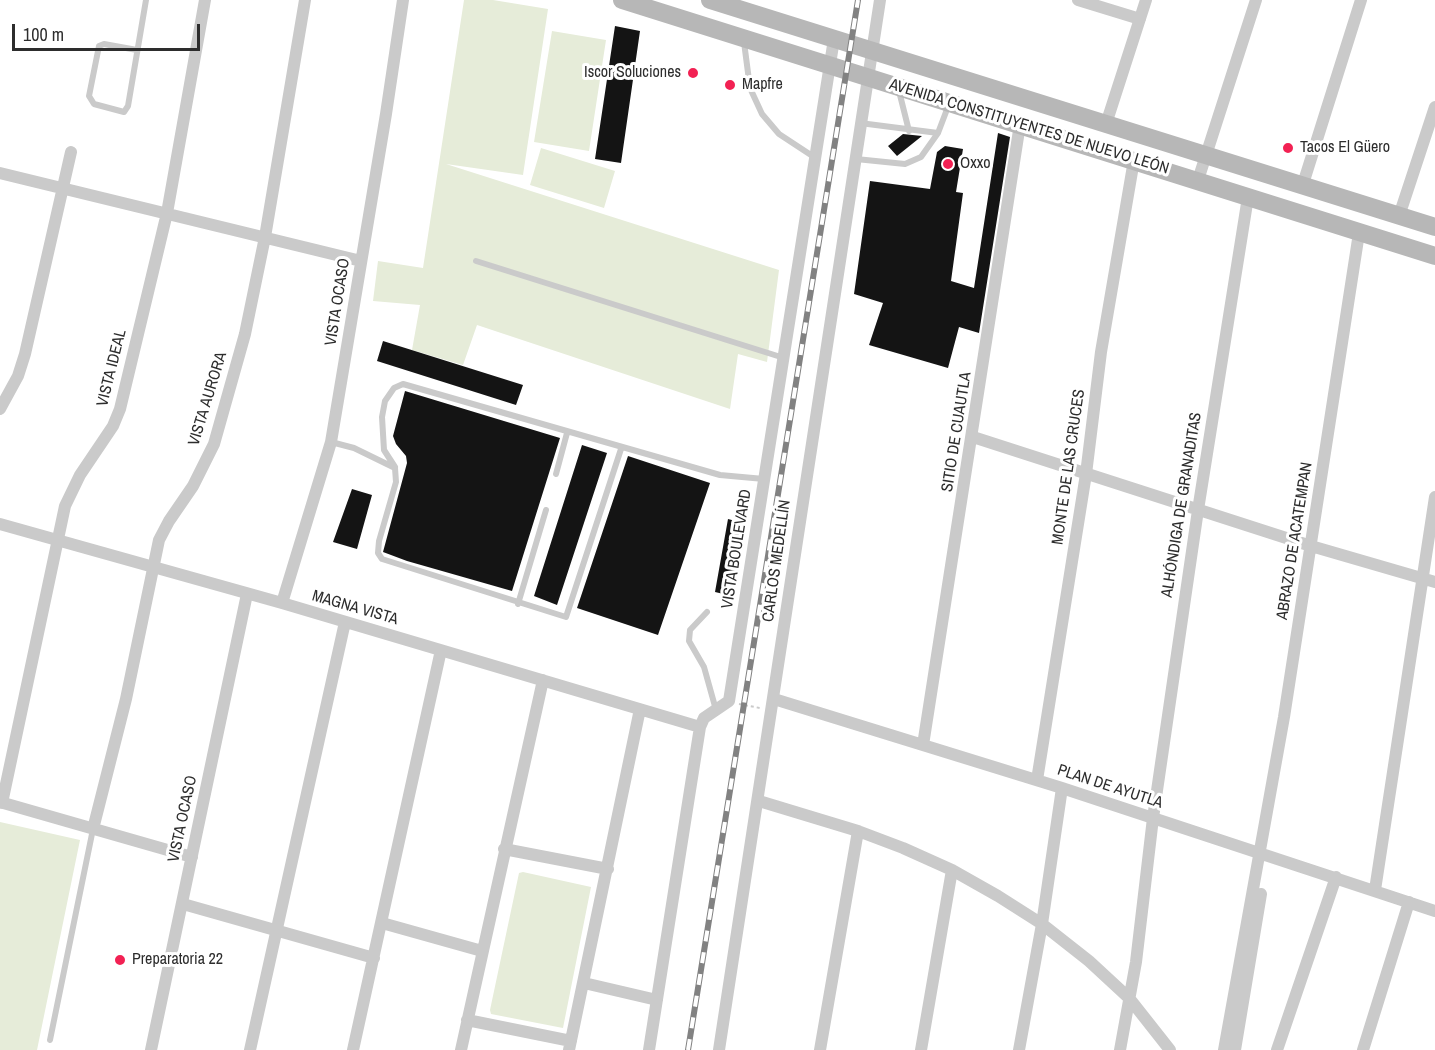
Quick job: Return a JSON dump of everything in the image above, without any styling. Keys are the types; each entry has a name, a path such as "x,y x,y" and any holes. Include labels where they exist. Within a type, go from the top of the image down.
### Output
{"main road":[{"name":"AVENIDA CONSTITUYENTES DE NUEVO LEÓN","path":"622,0 1435,256"},
{"name":"AVENIDA CONSTITUYENTES DE NUEVO LEÓN","path":"710,0 1435,227"}],"street":[{"name":"VISTA IDEAL","path":"1,803 65,506 113,426 120,409 167,213 205,0"},
{"name":"VISTA AURORA","path":"93,829 126,699 159,540 193,486 214,444 244,334 265,237 305,0"},
{"name":"VISTA OCASO","path":"282,603 331,442 403,0"},
{"name":"CARLOS MEDELLÍN","path":"719,1050 880,0"},
{"path":"1078,0 1140,19"},
{"path":"1106,124 1146,0"},
{"path":"1198,180 1256,0"},
{"path":"1303,184 1361,0"},
{"name":"VISTA BOULEVARD","path":"729,701 834,39"},
{"path":"1399,216 1435,107"},
{"name":"SITIO DE CUAUTLA","path":"923,745 973,437 1020,124"},
{"path":"0,408 18,376 25,354 71,152"},
{"name":"MONTE DE LAS CRUCES","path":"1037,780 1086,474 1101,352 1134,160"},
{"path":"0,173 361,261"},
{"name":"ALHÓNDIGA DE GRANADITAS","path":"1120,1050 1130,998 1153,818 1198,510 1248,197"},
{"name":"ABRAZO DE ACATEMPAN","path":"1264,854 1359,233"},
{"path":"973,437 1311,546 1435,582"},
{"path":"1375,890 1435,497"},
{"name":"MAGNA VISTA","path":"0,524 282,603 700,727"},
{"name":"VISTA OCASO","path":"151,1050 247,594"},
{"path":"250,1050 345,622"},
{"path":"353,1050 441,650"},
{"path":"461,1050 543,680"},
{"path":"649,1050 700,727 704,718 729,701"},
{"name":"PLAN DE AYUTLA","path":"773,704 923,745 1037,780 1435,910"},
{"path":"467,1020 570,1046 640,709"},
{"path":"1018,1050 1042,924 1062,788"},
{"path":"759,801 858,831 952,870 1042,924 1089,961 1130,998 1170,1050"},
{"path":"1,803 192,857"},
{"path":"820,1050 858,831"},
{"path":"504,849 608,869"},
{"path":"1224,1050 1264,854"},
{"path":"1235,1050 1264,854"},
{"path":"921,1050 952,870"},
{"path":"1277,1050 1336,877"},
{"path":"1363,1050 1409,902"},
{"path":"183,904 374,958"},
{"path":"382,923 482,951"},
{"path":"584,983 657,1000"}],"lane":[{"path":"137,50 104,44 99,46 89,96 94,104 124,112 126,110 137,50 146,0"},
{"path":"744,39 750,88 762,114 779,134 802,152 814,157"},
{"path":"898,86 909,131"},
{"path":"854,159 905,164 921,157 938,133 949,102"},
{"path":"860,123 938,133"},
{"path":"476,261 784,358"},
{"path":"621,449 566,617 518,604 382,559 378,553 379,541 396,482 395,468 384,450 382,417 386,401 394,388 403,384 413,385 621,449 720,475 764,479"},
{"path":"556,474 567,433"},
{"path":"331,442 354,448 395,468"},
{"path":"518,604 546,510"},
{"path":"707,612 690,630 689,640 704,667 717,711"},
{"path":"50,1041 93,829"}],"path":[{"path":"729,701 773,704"}],"green space":[{"path":"464,0 493,0 548,9 523,175 446,164 779,270 767,362 738,354 730,409 477,325 463,365 412,350 420,305 373,301 378,261 423,268"},
{"path":"552,31 606,40 589,151 534,142"},
{"path":"541,148 615,171 604,208 530,185"},
{"path":"0,822 80,840 37,1050 0,1050"},
{"path":"519,873 591,887 563,1028 491,1014"}],"building":[{"path":"615,26 640,31 621,163 595,159"},
{"path":"998,133 1010,137 979,333 959,327 948,368 869,345 883,303 854,294 870,181 930,189 937,152 945,146 963,149 956,192 963,193 951,281 974,288"},
{"name":"Oxxo","path":"903,134 922,136 897,156 888,146"},
{"path":"383,341 523,385 516,405 377,361"},
{"path":"405,391 560,438 512,591 383,552 407,463 406,456 396,444 393,436"},
{"path":"582,445 607,453 557,605 534,596"},
{"path":"628,456 710,483 658,635 577,608"},
{"path":"352,489 372,495 357,549 333,542"},
{"path":"728,519 743,523 732,596 715,592"}],"railway":[{"path":"688,1050 858,0"}],"place":[{"name":"Iscor Soluciones","path":"693,73"},
{"name":"Mapfre","path":"730,85"},
{"name":"Tacos El Güero","path":"1288,148"},
{"name":"Oxxo","path":"948,164"},
{"name":"Preparatoria 22","path":"120,960"}]}
